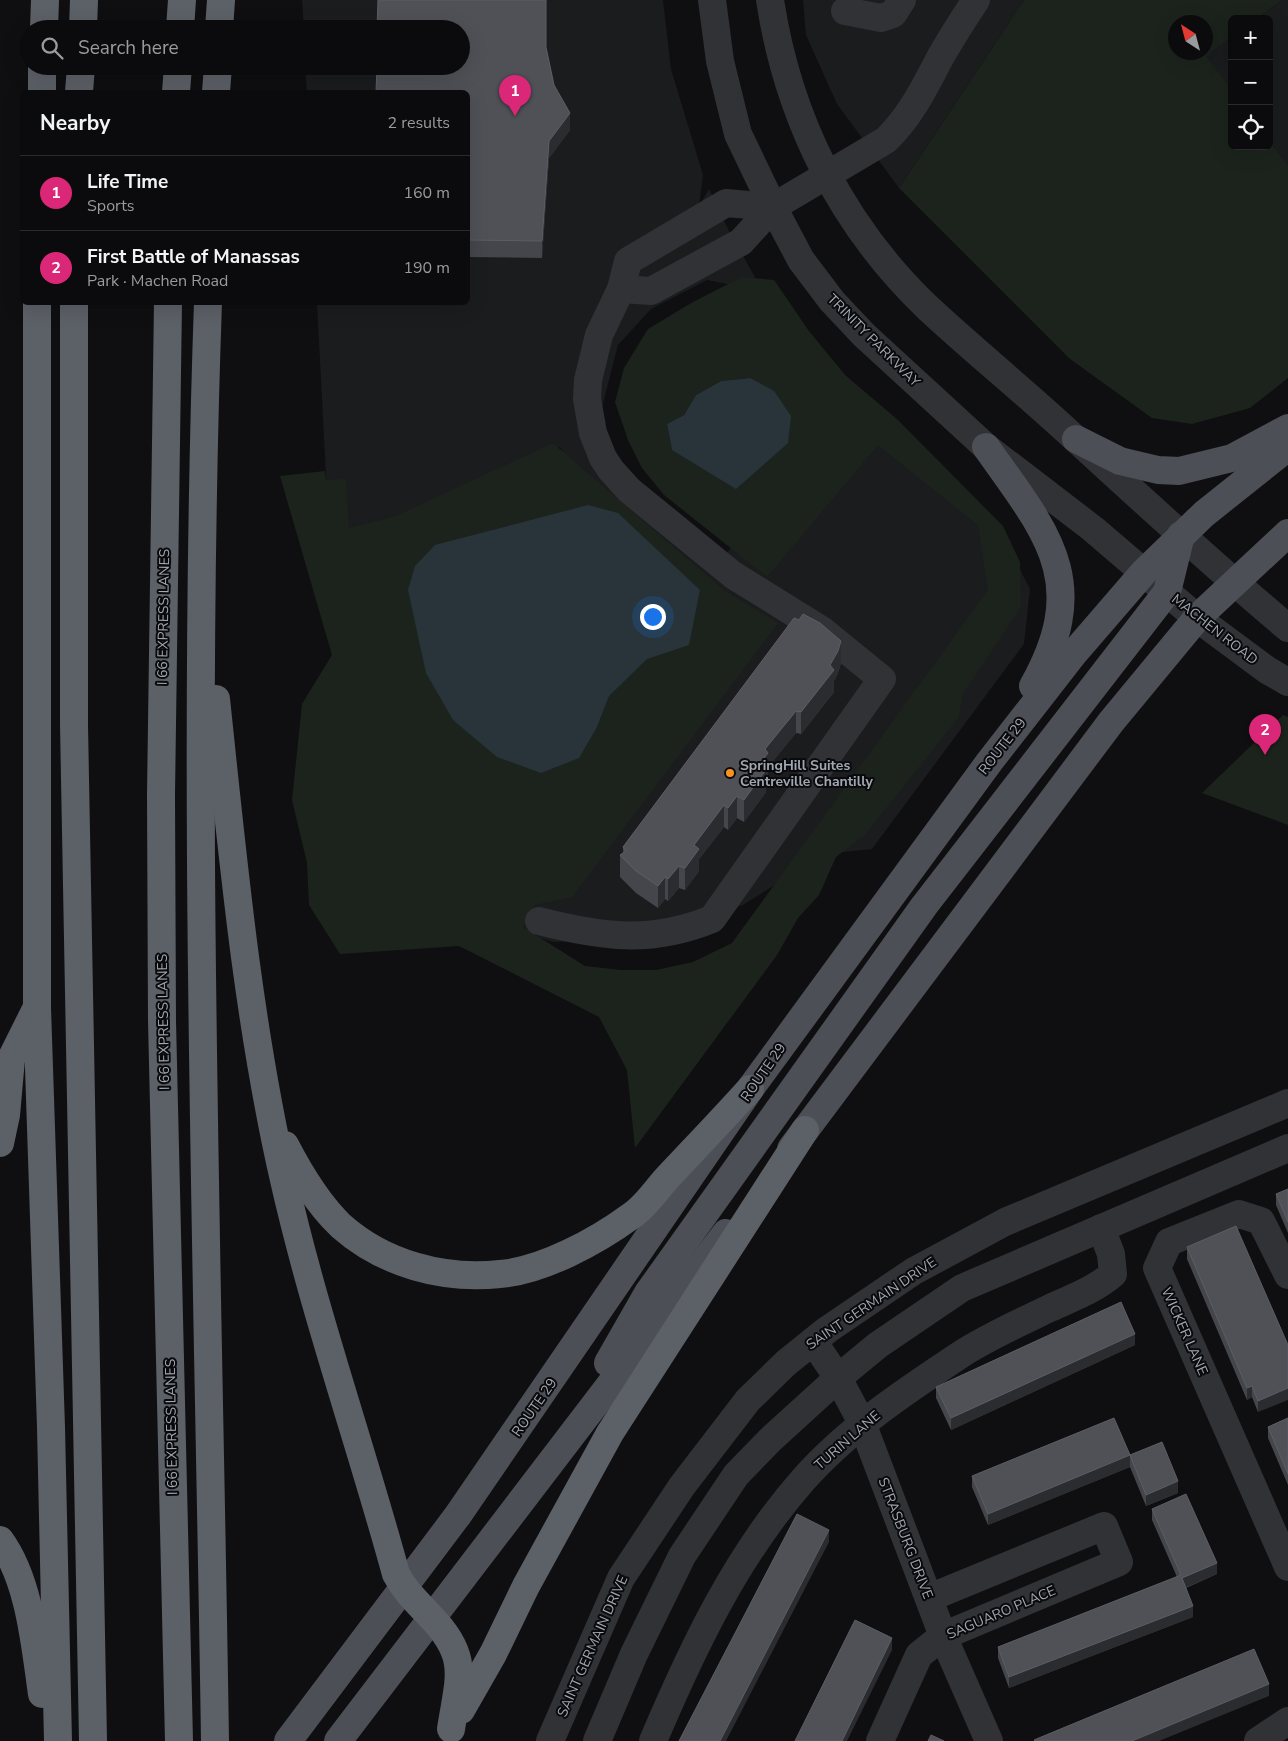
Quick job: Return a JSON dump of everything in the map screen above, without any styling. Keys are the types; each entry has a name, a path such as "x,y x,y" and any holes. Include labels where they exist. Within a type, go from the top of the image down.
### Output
{"highway":[{"path":"44,20 45,0"},
{"path":"83,20 84,0"},
{"path":"181,20 182,0"},
{"path":"220,20 221,0"},
{"path":"42,75 42,90"},
{"path":"79,90 80,75"},
{"path":"176,90 177,75"},
{"path":"216,90 217,75"},
{"path":"37,305 37,1008 51,1427 58,1741"},
{"path":"74,305 74,725 93,1741"},
{"name":"I 66 EXPRESS LANES","path":"168,305 161,795 162,1021 178,1741"},
{"path":"208,305 200,752 215,1736"},
{"path":"202,568 239,914 266,1100 304,1262 396,1574 404,1589 448,1636 458,1657 459,1678 448,1735"},
{"path":"0,1143 6,1115 11,1059 37,1008"},
{"path":"266,1100 284,1143 306,1182 322,1205 341,1226 365,1244 393,1259 424,1269 472,1275 501,1274 544,1262 591,1241 632,1216 750,1089"},
{"path":"448,1735 493,1654 526,1586 610,1433 805,1130"},
{"path":"0,1540 20,1581 31,1621 48,1741"}],"main road":[{"path":"1076,439 1120,461 1158,470 1178,471 1232,458 1288,428"},
{"path":"986,447 1035,516 1051,547 1057,566 1061,597 1060,623 1048,659 990,761"},
{"name":"ROUTE 29","path":"288,1741 404,1589 546,1390 750,1089 990,761 1075,652 1144,572 1181,535 1240,483 1288,447"},
{"path":"338,1741 550,1461 805,1130 1111,722 1197,618 1288,532"},
{"path":"550,1461 654,1285 924,906 1167,592 1181,535"}],"street":[{"name":"TRINITY PARKWAY","path":"712,0 720,62 738,134 772,208 801,260 832,300 878,348 986,447 1093,529 1144,572"},
{"path":"770,0 790,91 808,138 827,176 859,229 926,306 1076,439 1233,583 1288,628"},
{"path":"845,11 881,18 893,14 902,0"},
{"path":"621,289 651,291 742,242 772,208 886,140 900,128 976,0"},
{"path":"539,921 606,936 634,936 687,929 712,919 882,679 823,631 733,575 629,490 611,470 593,433 588,399 588,380 599,336 621,289 628,261 726,203 772,208"},
{"name":"MACHEN ROAD","path":"1144,572 1197,618 1267,670 1288,682"},
{"name":"SAINT GERMAIN DRIVE","path":"550,1741 621,1578 682,1486 748,1400 786,1363 814,1340 914,1272 1005,1222 1288,1103"},
{"path":"597,1741 634,1654 682,1556 736,1475 770,1440 838,1378 878,1346 962,1288 1288,1148"},
{"name":"WICKER LANE","path":"1288,1275 1261,1221 1239,1214 1169,1242 1157,1268 1288,1566"},
{"name":"TURIN LANE","path":"653,1741 682,1672 716,1606 752,1545 803,1479 862,1423 964,1352 1019,1322 1098,1286 1113,1274 1111,1254 1101,1228"},
{"name":"STRASBURG DRIVE","path":"814,1340 838,1378 862,1423 943,1636 989,1741"},
{"name":"SAGUARO PLACE","path":"880,1741 919,1656 943,1636 1119,1562 1104,1526 929,1598"},
{"path":"1258,1741 1288,1721"}],"shaded area":[{"path":"302,0 663,0 671,69 703,175 699,206 709,189 729,231 755,277 742,287 707,280 651,309 618,345 599,419 622,482 717,566 851,388 992,516 1030,589 1024,644 872,849 824,854 743,905 641,939 553,942 491,922 588,496 560,447 322,559 329,533 317,305 470,305 470,90 307,90 306,75 470,75 470,20 303,20"},
{"path":"803,0 1024,0 899,188 837,104 806,35"},
{"path":"1024,0 1282,0 1261,15 1228,15 1228,40 1213,51 1213,15 1168,15 1168,60 1209,60 1228,85 1228,150 1273,150 1273,145 1288,165 1288,378 1250,408 1192,424 1152,418 1070,359 899,188"},
{"path":"1282,0 1288,0 1288,165 1273,145 1273,15 1261,15"},
{"path":"1228,40 1228,85 1208,60 1213,60 1213,50"},
{"path":"742,277 774,280 809,331 845,375 898,420 1003,526 1020,562 1021,607 963,694 959,717 864,836 836,857 819,895 798,918 777,955 635,1148 627,1070 599,1017 459,946 340,954 309,905 307,863 292,800 302,704 332,655 280,476 325,471 326,480 346,479 349,528 396,516 553,443 725,591 778,623 572,897 535,905 523,927 585,966 621,970 656,970 693,962 732,943 988,590 978,525 878,445 767,577 664,495 642,468 628,440 615,402 624,368 648,329 693,302","holes":["750,378 672,450 667,424 684,415 696,395 721,381","618,513 700,591 689,645 647,658 609,696 597,727"]},
{"path":"750,378 774,391 791,416 788,443 736,489 672,450 667,424 684,415 696,395 721,381"},
{"path":"588,505 618,513 700,590 689,645 647,659 609,696 597,727 579,758 541,773 497,757 453,720 426,673 408,590 415,566 435,545"},
{"path":"1283,715 1288,717 1288,825 1202,793"}],"building":[{"path":"378,0 546,0 546,47 554,85 570,113 549,141 542,241 470,240 470,90 376,90 377,75 470,75 470,20 377,20"},
{"name":"SpringHill Suites Centreville Chantilly","path":"803,614 820,623 841,641 830,665 834,670 801,712 796,711 765,749 768,753 759,765 766,770 744,800 737,796 728,808 724,805 694,845 699,849 685,868 679,866 668,879 665,877 658,886 636,871 620,855 626,851 623,847 794,618 799,620"},
{"path":"1288,1189 1288,1222 1276,1194"},
{"path":"1236,1226 1288,1345 1288,1388 1258,1401 1252,1386 1247,1388 1187,1247"},
{"path":"1121,1302 1135,1334 951,1418 936,1387"},
{"path":"1114,1418 1130,1455 988,1514 972,1476"},
{"path":"1288,1418 1288,1474 1268,1427"},
{"path":"1162,1442 1178,1481 1146,1495 1130,1455"},
{"path":"1186,1494 1217,1563 1182,1578 1193,1606 1009,1677 998,1647 1181,1575 1152,1509"},
{"path":"797,1514 829,1530 720,1741 679,1741"},
{"path":"855,1620 892,1638 842,1741 795,1741"},
{"path":"1254,1649 1269,1684 1132,1741 1034,1740"},
{"path":"931,1735 944,1741 928,1741"}],"place":[{"name":"Life Time","path":"515,116"},
{"name":"First Battle of Manassas","path":"1265,755"},
{"name":"SpringHill Suites Centreville Chantilly","path":"730,773"}]}
